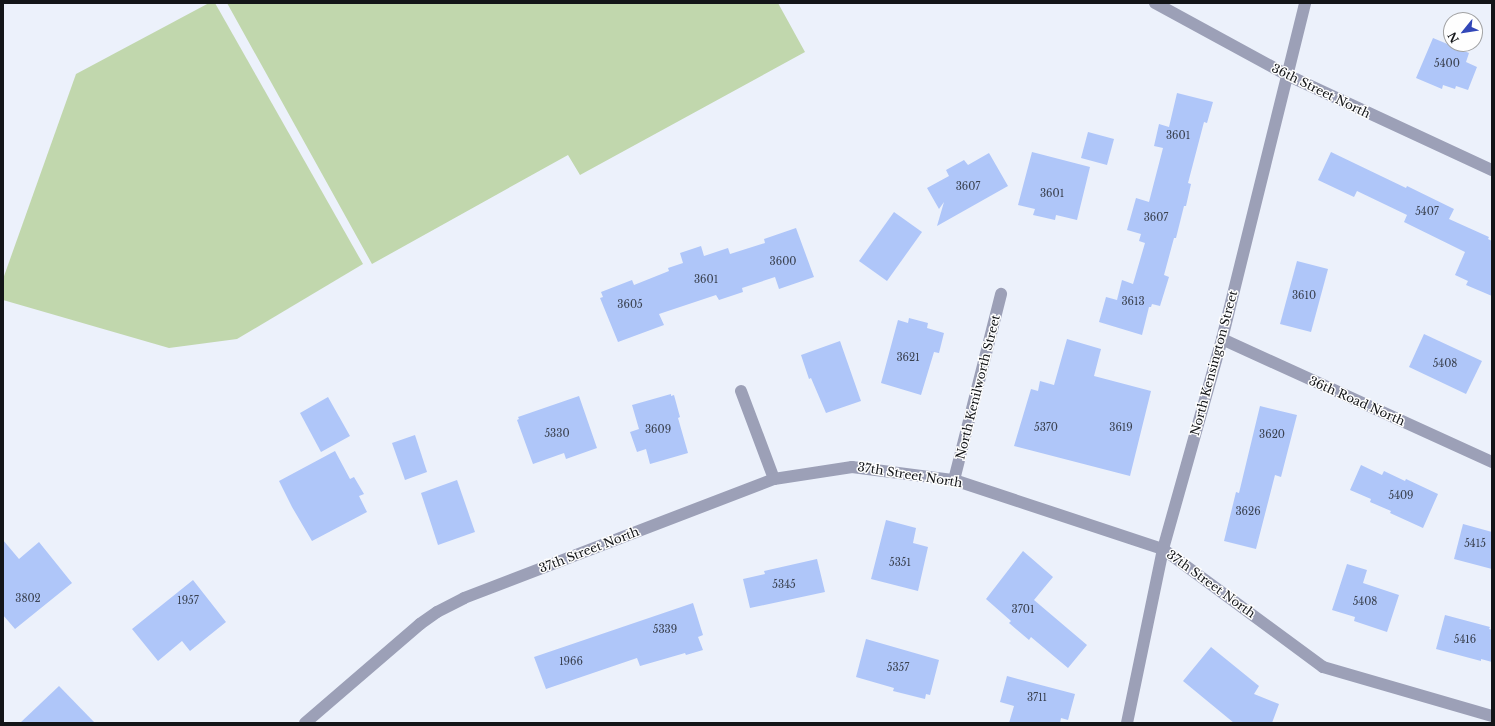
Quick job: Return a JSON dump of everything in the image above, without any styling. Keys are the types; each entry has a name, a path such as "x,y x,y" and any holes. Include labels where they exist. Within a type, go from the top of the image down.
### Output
{"street":[{"name":"36th Street North","path":"1155,3 1287,75 1492,170"},
{"name":"North Kensington Street","path":"1127,723 1163,549 1222,339 1305,3"},
{"name":"North Kenilworth Street","path":"954,480 1001,294"},
{"name":"36th Road North","path":"1222,339 1492,462"},
{"path":"741,391 774,479"},
{"name":"37th Street North","path":"304,723 420,624 437,612 464,598 774,479 852,467 954,480 1163,549 1323,667 1492,716"}],"green space":[{"path":"209,3 215,3 363,264 237,339 169,348 3,300 3,279 76,74"},
{"path":"227,3 778,3 805,52 580,175 568,155 372,264"}],"building":[{"path":"1433,38 1443,42 1443,52 1469,53 1466,62 1477,67 1468,90 1456,86 1455,89 1443,85 1442,89 1416,78"},
{"path":"1177,93 1213,102 1207,123 1204,122 1188,183 1191,184 1186,206 1184,206 1176,238 1174,238 1164,275 1169,277 1160,306 1152,304 1151,307 1149,307 1142,335 1099,322 1106,297 1117,300 1122,280 1133,284 1145,243 1139,241 1141,234 1127,230 1136,198 1149,202 1163,148 1154,146 1159,124 1169,127"},
{"path":"1088,132 1114,139 1107,165 1081,158"},
{"path":"1032,152 1090,167 1077,220 1056,215 1055,220 1033,215 1035,209 1018,205"},
{"path":"1331,152 1454,209 1449,219 1489,237 1488,239 1492,241 1492,296 1466,285 1468,281 1455,275 1465,252 1404,222 1407,215 1357,191 1354,197 1318,180"},
{"path":"989,153 1008,186 937,226 944,202 939,209 927,188 949,176 946,170 964,160 968,165"},
{"path":"894,212 922,232 887,281 859,261"},
{"path":"796,228 814,277 779,289 775,277 742,288 743,292 719,300 716,295 659,314 664,325 618,342 600,298 603,297 601,292 632,280 634,285 669,271 668,268 683,263 680,253 701,246 704,256 728,248 730,254 765,243 764,239"},
{"path":"1297,261 1328,269 1311,332 1280,324"},
{"path":"909,318 928,323 927,328 944,333 939,353 934,352 921,395 881,383 898,320 908,323"},
{"path":"1424,334 1482,361 1466,394 1409,367"},
{"path":"1067,339 1101,349 1094,376 1151,391 1130,476 1014,446 1031,389 1038,391 1040,381 1054,385"},
{"path":"840,341 861,401 826,413 811,378 809,379 801,355"},
{"path":"671,394 671,396 674,395 680,417 678,418 688,453 650,464 646,449 637,452 630,432 639,429 632,405"},
{"path":"579,396 597,448 566,459 564,453 533,464 517,420 519,419 518,417"},
{"path":"328,397 350,436 321,452 300,413"},
{"path":"1260,406 1297,415 1281,477 1275,475 1256,549 1224,541 1236,492 1239,493"},
{"path":"415,435 427,472 405,480 392,443"},
{"path":"335,451 350,479 354,477 364,494 359,496 367,512 312,541 279,481"},
{"path":"1361,465 1382,475 1384,471 1405,481 1406,479 1438,494 1423,528 1390,513 1391,511 1370,502 1371,499 1350,490"},
{"path":"457,480 475,532 438,545 421,493"},
{"path":"886,520 916,528 913,543 928,547 918,591 871,579"},
{"path":"1463,524 1492,532 1492,569 1454,559"},
{"path":"3,540 19,559 39,542 72,583 15,629 3,615"},
{"path":"1023,551 1053,577 1034,600 1087,645 1068,668 1031,637 1029,640 1009,623 1011,621 986,599"},
{"path":"817,559 825,592 750,608 743,579 765,574 764,571"},
{"path":"1347,564 1367,570 1363,583 1399,595 1387,632 1354,621 1355,617 1332,610"},
{"path":"193,580 226,622 190,651 182,641 158,661 132,629"},
{"path":"693,603 703,635 698,637 703,650 686,655 685,653 640,666 637,658 546,689 534,657"},
{"path":"1445,615 1490,627 1489,629 1492,630 1492,662 1481,659 1481,661 1436,649"},
{"path":"866,639 939,660 930,695 926,694 925,699 893,691 894,688 856,677"},
{"path":"1211,647 1259,686 1254,694 1279,704 1272,723 1234,723 1183,681"},
{"path":"1007,676 1075,694 1068,720 1061,718 1060,723 1009,723 1014,706 1000,702"},
{"path":"59,686 95,723 20,723"}]}
